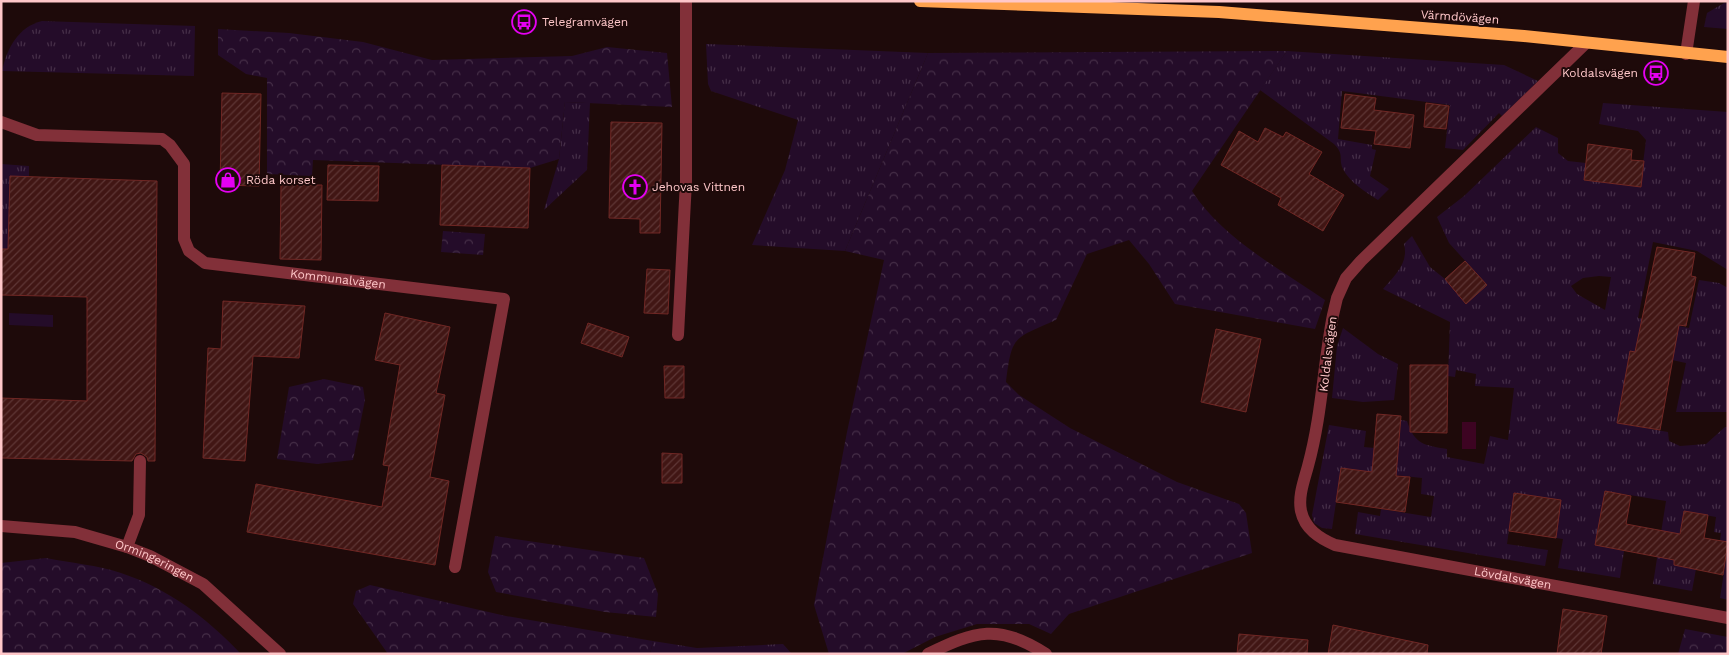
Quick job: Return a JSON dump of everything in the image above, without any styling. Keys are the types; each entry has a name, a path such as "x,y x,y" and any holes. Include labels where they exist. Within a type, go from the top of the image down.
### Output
{"main road":[{"name":"Värmdövägen","path":"920,1 1034,3 1220,12 1524,36 1585,44 1728,57"}],"street":[{"path":"678,335 686,171 686,1"},
{"path":"1686,54 1694,1"},
{"name":"Koldalsvägen","path":"1305,523 1301,512 1300,496 1317,436 1333,314 1337,298 1346,278 1390,231 1585,44"},
{"name":"Kommunalvägen","path":"1,122 37,134 162,140 170,145 184,164 184,239 189,250 205,263 504,299 455,566"},
{"path":"128,547 139,515 140,461"},
{"name":"Lövdalsvägen","path":"1305,523 1322,539 1335,545 1728,618"},
{"name":"Ormingeringen","path":"1,526 75,532 128,547 180,570 203,584 280,654"},
{"path":"928,654 975,634 990,632 1031,644 1046,654"}],"green space":[{"path":"1724,3 1728,3 1728,29 1704,27 1707,13"},
{"path":"42,21 195,26 194,76 2,71 7,54 20,33 26,28"},
{"path":"218,29 289,33 363,42 432,60 572,56 607,47 667,53 672,107 565,102 559,159 530,168 313,160 312,176 267,174 267,78 246,74 218,55"},
{"path":"706,44 928,53 845,251 752,245 785,170 798,120 711,91 708,84"},
{"path":"1287,51 1504,65 1538,81 1502,116 1499,113 1463,150 1445,148 1450,105 1342,91 1338,139 1372,145 1372,149 1376,150 1370,176 1389,189 1378,200 1349,178 1343,169 1339,151 1334,144 1260,90"},
{"path":"1287,51 1192,191 1204,208 1235,238 1325,300 1315,329 1175,304 1149,264 1129,240 1087,254 1056,320 1023,335 1013,346 1006,382 1019,395 1070,428 1177,482 1239,504 1246,513 1252,553 1069,614 1051,634 1029,624 977,624 935,637 902,654 829,654 814,605 847,432 884,260 845,251 928,53"},
{"path":"565,102 590,103 587,170 544,210 559,159"},
{"path":"1603,103 1728,112 1728,270 1697,251 1653,242 1638,318 1689,328 1699,280 1719,283 1728,288 1728,412 1676,412 1686,363 1630,351 1617,423 1668,432 1669,441 1680,446 1706,444 1725,427 1728,427 1728,542 1720,541 1721,533 1714,532 1716,517 1684,511 1674,564 1696,569 1692,591 1653,584 1666,501 1605,491 1595,545 1624,551 1620,578 1558,568 1563,539 1556,538 1561,500 1514,493 1507,544 1548,550 1545,566 1355,534 1358,512 1380,516 1381,509 1431,517 1434,496 1421,494 1422,478 1341,469 1332,529 1322,528 1314,523 1312,515 1329,425 1366,431 1364,447 1374,448 1399,442 1401,420 1407,421 1413,435 1417,439 1426,445 1447,449 1447,457 1484,464 1490,436 1508,440 1514,388 1475,386 1476,374 1456,370 1455,377 1448,376 1450,322 1383,289 1403,263 1405,257 1404,244 1412,236 1430,267 1445,279 1466,303 1487,285 1449,243 1437,217 1464,196 1536,127 1558,138 1558,153 1568,161 1586,163 1584,180 1640,187 1646,140 1638,131 1599,124","holes":["1611,277 1605,310 1577,294 1571,286 1583,278"]},
{"path":"1,164 29,166 29,177 10,177 9,222 31,250 1,249"},
{"path":"443,231 485,234 483,255 441,252"},
{"path":"9,313 53,315 53,327 9,325"},
{"path":"1343,328 1378,354 1398,364 1394,400 1363,402 1332,398 1337,346"},
{"path":"324,379 363,387 365,400 353,460 317,464 277,459 289,387"},
{"path":"495,536 644,558 658,594 656,617 605,612 496,592 488,572"},
{"path":"1728,546 1728,600 1720,598"},
{"path":"46,558 112,570 155,587 201,617 241,654 1,654 1,563"},
{"path":"370,585 506,616 653,641 650,654 388,654 353,604 356,591"},
{"path":"1685,629 1728,637 1728,654 1678,654"},
{"path":"653,641 697,648 783,644 792,654 650,654"}],"shaded area":[{"path":"1462,422 1476,422 1476,449 1462,449"}],"building":[{"path":"222,93 261,94 259,186 220,185"},
{"path":"1345,94 1376,98 1374,110 1414,115 1410,148 1374,144 1376,131 1341,128"},
{"path":"1426,103 1449,106 1446,129 1424,127"},
{"name":"Jehovas Vittnen","path":"611,122 662,123 660,233 640,233 640,219 609,218"},
{"path":"1265,128 1283,137 1286,132 1322,152 1309,174 1344,195 1323,231 1278,205 1281,198 1221,165 1239,131 1258,142"},
{"path":"1588,144 1632,150 1631,160 1644,161 1641,187 1584,180"},
{"path":"328,165 379,166 378,201 327,200"},
{"path":"442,165 530,168 528,228 440,225"},
{"path":"10,176 157,181 155,461 148,461 147,457 141,453 136,454 132,461 1,458 1,398 87,401 87,297 1,295 1,249 8,249"},
{"path":"281,185 322,185 321,260 280,259"},
{"path":"1657,247 1695,253 1691,276 1696,277 1686,326 1679,325 1660,430 1617,423 1630,351 1635,352"},
{"path":"1465,261 1487,285 1466,304 1445,279"},
{"path":"647,269 670,270 668,314 644,313"},
{"path":"223,301 305,306 299,358 253,356 245,461 203,458 208,348 221,349"},
{"path":"385,313 450,327 436,393 445,395 430,477 449,481 435,565 247,532 256,484 382,507 389,466 383,465 400,365 375,360"},
{"path":"588,323 629,337 622,357 581,343"},
{"path":"1216,329 1261,339 1246,412 1201,402"},
{"path":"1410,365 1448,365 1447,433 1410,432"},
{"path":"664,366 684,366 684,398 665,398"},
{"path":"1377,414 1401,416 1396,476 1410,477 1405,512 1336,502 1341,468 1372,472"},
{"path":"662,453 682,454 682,483 662,483"},
{"path":"1605,491 1631,496 1626,524 1680,534 1684,511 1708,515 1704,538 1728,542 1723,575 1674,565 1674,560 1595,545"},
{"path":"1514,493 1561,500 1556,538 1509,531"},
{"path":"1563,609 1607,616 1601,654 1557,654"},
{"path":"1333,625 1428,645 1427,654 1328,654"},
{"path":"1239,634 1308,640 1307,654 1237,654"}],"place":[{"name":"Telegramvägen","path":"524,22"},
{"name":"Koldalsvägen","path":"1656,73"},
{"name":"Röda korset","path":"228,180"},
{"name":"Jehovas Vittnen","path":"635,187"}]}
